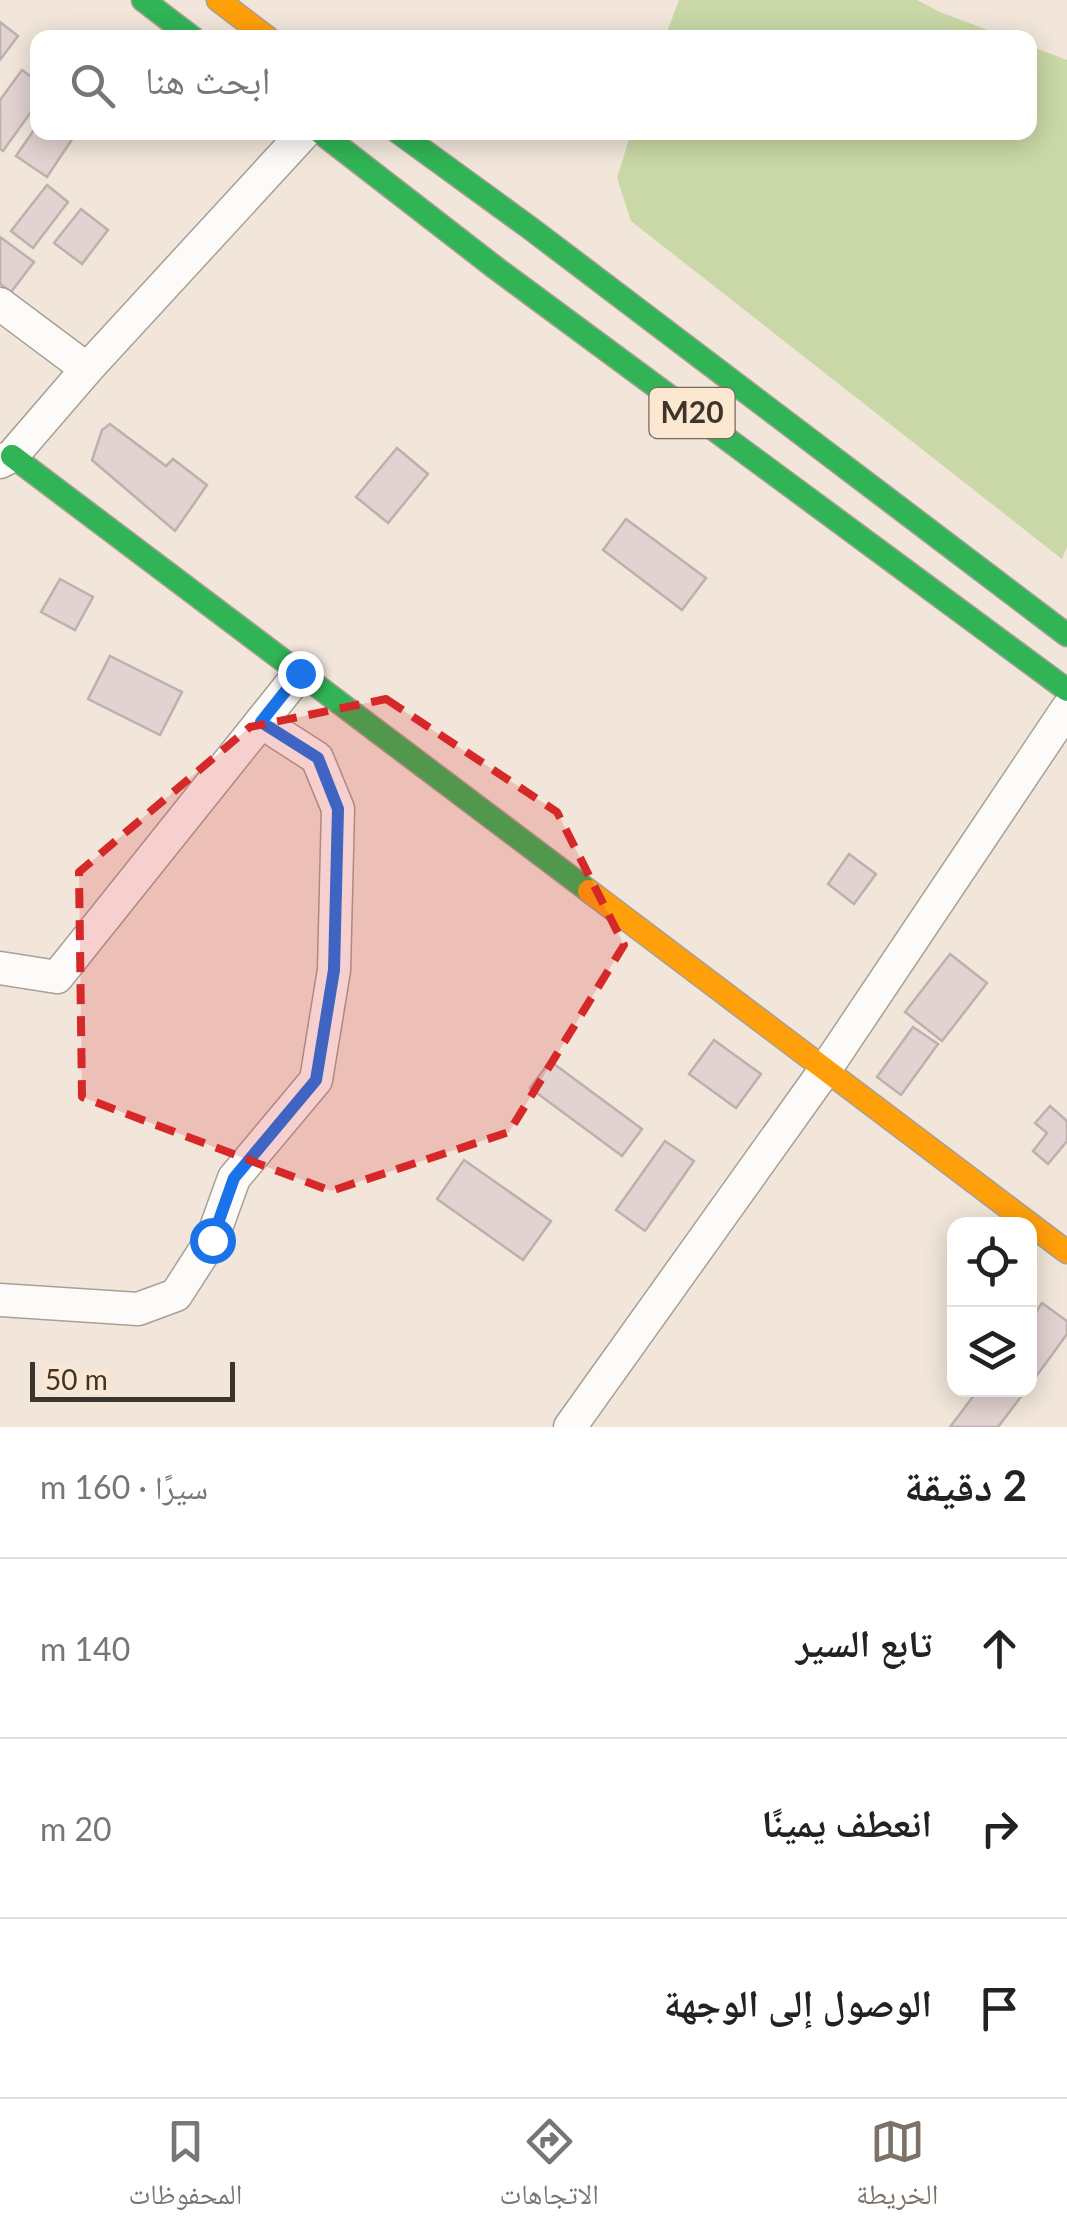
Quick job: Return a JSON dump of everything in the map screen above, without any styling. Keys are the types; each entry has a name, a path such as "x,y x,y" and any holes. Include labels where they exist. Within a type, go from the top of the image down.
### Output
{"main road":[{"path":"143,0 182,30"},
{"path":"218,0 257,30"},
{"name":"M20","path":"330,140 497,269 1067,690"},
{"name":"M20","path":"409,140 1067,636"},
{"path":"6,459 300,673 1067,1252"}],"street":[{"path":"6,459 298,140"},
{"path":"0,304 86,368"},
{"path":"0,968 58,977 300,673"},
{"path":"570,1427 826,1070 1067,709"},
{"path":"0,1300 138,1309 176,1295 212,1240 234,1178 316,1080 334,970 338,809 318,758 261,722"}],"highlighted area":[{"path":"386,699 557,812 624,945 509,1132 331,1191 82,1097 79,872 250,727"}],"green space":[{"path":"679,0 917,0 988,30 668,30"},
{"path":"1037,49 1067,60 1067,547 1062,559 631,221 617,178 629,140 1037,140"}],"building":[{"path":"0,22 18,36 0,60"},
{"path":"22,70 30,76 30,113 3,151 0,149 0,100"},
{"path":"30,136 30,140 72,140 47,177 16,156"},
{"path":"47,185 68,202 33,248 11,231"},
{"path":"81,209 108,230 82,264 54,243"},
{"path":"0,237 34,262 11,292 0,284"},
{"path":"110,424 166,466 173,459 207,485 175,531 92,460 102,430"},
{"path":"397,448 428,474 388,523 356,497"},
{"path":"626,519 706,578 682,610 603,550"},
{"path":"60,579 93,597 75,630 41,612"},
{"path":"110,656 182,692 160,735 88,699"},
{"path":"849,854 876,874 854,904 828,884"},
{"path":"950,954 987,983 942,1041 905,1012"},
{"path":"913,1027 938,1044 901,1095 877,1077"},
{"path":"714,1040 761,1074 736,1108 689,1074"},
{"path":"550,1061 642,1129 622,1156 530,1088"},
{"path":"1050,1106 1067,1121 1067,1141 1048,1164 1033,1151 1047,1133 1035,1123"},
{"path":"665,1141 694,1161 645,1231 616,1210"},
{"path":"464,1160 551,1221 523,1260 437,1199"},
{"path":"1042,1303 1067,1321 1067,1334 1037,1375 1037,1310"},
{"path":"973,1397 1021,1397 998,1427 950,1427"}],"traffic: fast":[{"path":"143,0 182,30"},
{"path":"330,140 497,269 1067,690"},
{"path":"409,140 1067,635"},
{"path":"12,456 589,891"}],"traffic: slow":[{"path":"218,0 257,30"},
{"path":"589,891 1067,1252"}],"route":[{"path":"212,1240 234,1178 316,1080 334,970 338,809 318,758 261,722 300,673"}]}
